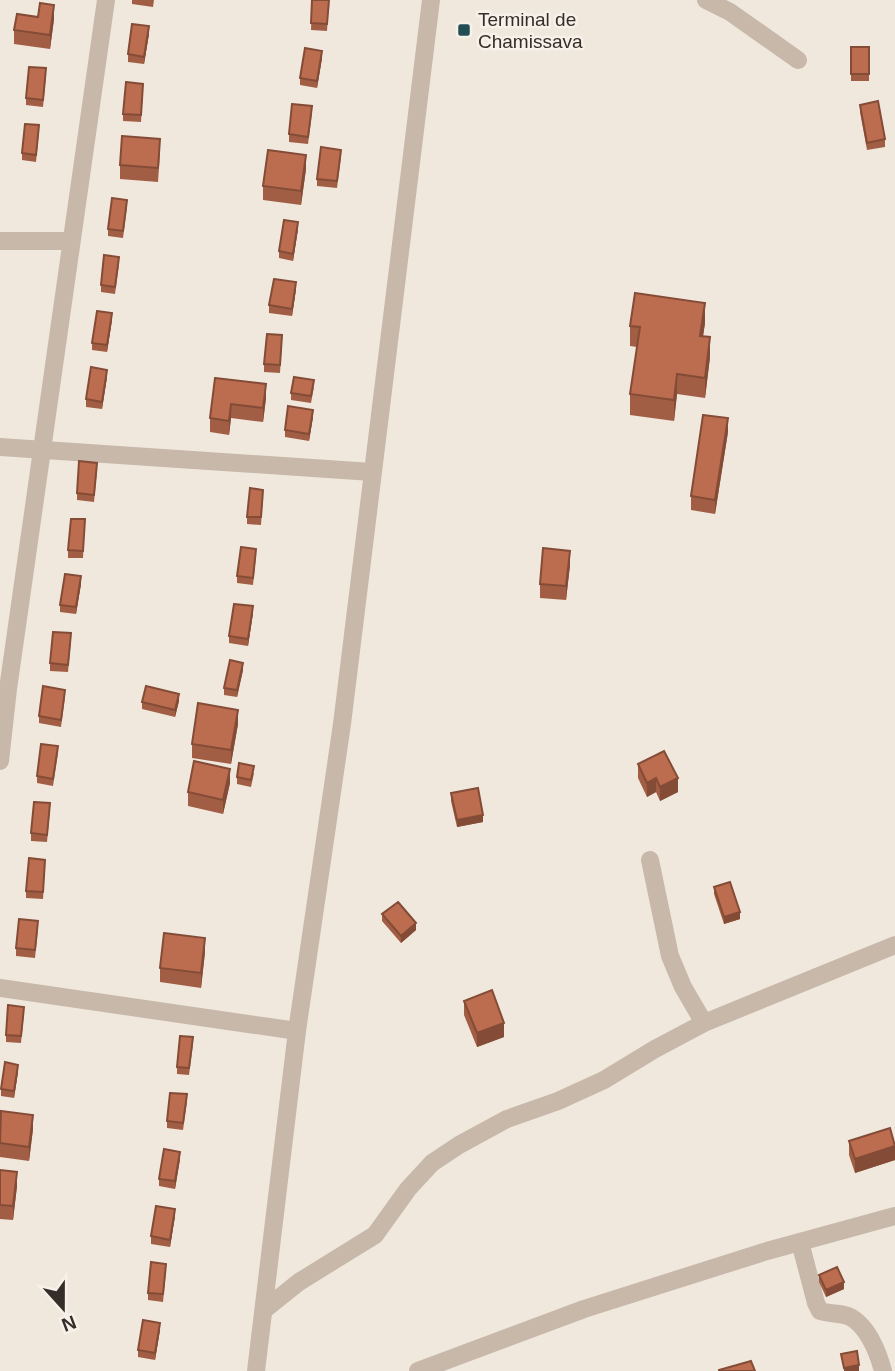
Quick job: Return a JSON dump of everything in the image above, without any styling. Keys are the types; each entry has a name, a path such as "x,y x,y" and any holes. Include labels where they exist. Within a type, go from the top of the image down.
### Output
{"street":[{"path":"0,761 9,676 106,0"},
{"path":"256,1371 297,1031 342,724 431,0"},
{"path":"706,0 730,12 798,61"},
{"path":"0,241 71,241"},
{"path":"0,447 372,472"},
{"path":"650,860 670,956 683,987 704,1023"},
{"path":"264,1310 299,1282 375,1235 408,1189 432,1164 459,1145 507,1119 558,1101 604,1080 704,1023 895,944"},
{"path":"0,988 297,1031"},
{"path":"418,1371 583,1308 895,1216"},
{"path":"800,1242 820,1311 846,1315 859,1322 878,1352 883,1371"}],"building":[{"path":"312,0 329,0 327,24 311,23"},
{"path":"40,3 54,5 50,35 14,30 17,14 38,17"},
{"path":"132,24 149,26 144,57 128,54"},
{"path":"851,47 869,47 869,74 851,74"},
{"path":"305,48 322,51 317,81 300,78"},
{"path":"29,67 46,68 43,100 26,98"},
{"path":"126,82 143,84 141,115 123,114"},
{"path":"878,101 885,139 867,143 860,105"},
{"path":"292,104 312,106 308,137 289,134"},
{"path":"25,124 39,125 36,155 22,153"},
{"path":"122,136 160,139 158,168 120,165"},
{"path":"321,147 341,150 337,181 317,179"},
{"path":"268,150 306,155 301,191 263,186"},
{"path":"112,198 127,200 123,231 108,229"},
{"path":"284,220 298,222 293,254 279,251"},
{"path":"104,255 119,257 115,287 101,285"},
{"path":"274,279 296,282 292,309 269,305"},
{"path":"635,293 705,303 700,336 710,337 705,378 677,374 674,400 630,394 640,327 630,326"},
{"path":"97,311 112,313 107,345 92,343"},
{"path":"267,334 282,335 280,365 264,364"},
{"path":"91,367 107,370 102,402 86,399"},
{"path":"294,377 314,380 311,396 291,393"},
{"path":"215,378 266,384 263,408 231,404 229,421 210,418"},
{"path":"288,406 313,410 309,434 285,430"},
{"path":"703,415 728,418 715,500 691,496"},
{"path":"79,461 97,463 94,495 77,493"},
{"path":"250,488 263,490 261,517 247,517"},
{"path":"71,519 85,519 83,551 68,550"},
{"path":"241,547 256,549 253,578 237,576"},
{"path":"543,548 570,551 566,586 540,584"},
{"path":"65,574 81,576 76,607 60,605"},
{"path":"234,604 253,606 248,639 229,636"},
{"path":"53,632 71,633 68,665 50,663"},
{"path":"230,660 243,663 237,690 224,688"},
{"path":"43,686 65,690 61,720 39,716"},
{"path":"146,686 179,694 175,710 142,702"},
{"path":"198,703 238,710 231,750 192,744"},
{"path":"41,744 58,746 53,779 37,776"},
{"path":"664,751 678,778 660,787 656,778 647,783 638,764"},
{"path":"194,761 230,769 223,800 188,792"},
{"path":"239,763 254,766 251,780 237,777"},
{"path":"478,788 483,815 457,820 451,793"},
{"path":"34,802 50,803 47,835 31,833"},
{"path":"29,858 45,860 43,892 26,891"},
{"path":"730,882 740,912 724,917 714,887"},
{"path":"398,902 416,923 401,936 382,914"},
{"path":"19,919 38,921 35,950 16,948"},
{"path":"164,933 205,938 201,973 160,968"},
{"path":"492,990 504,1023 477,1033 464,1001"},
{"path":"8,1005 24,1007 21,1036 6,1035"},
{"path":"180,1036 193,1037 189,1068 177,1067"},
{"path":"5,1062 18,1065 14,1091 1,1089"},
{"path":"170,1093 187,1094 183,1123 167,1121"},
{"path":"1,1111 33,1115 29,1147 0,1143"},
{"path":"890,1128 895,1146 855,1159 849,1141"},
{"path":"164,1149 180,1152 175,1181 159,1179"},
{"path":"0,1170 17,1172 13,1206 0,1205"},
{"path":"156,1206 175,1209 170,1240 151,1236"},
{"path":"151,1262 166,1264 163,1294 148,1293"},
{"path":"837,1267 844,1282 826,1290 819,1275"},
{"path":"143,1320 160,1323 155,1353 138,1350"},
{"path":"857,1351 859,1365 844,1368 841,1354"},
{"path":"751,1361 755,1371 719,1371 719,1370"}],"place":[{"name":"Terminal de Chamissava","path":"464,30"}]}
